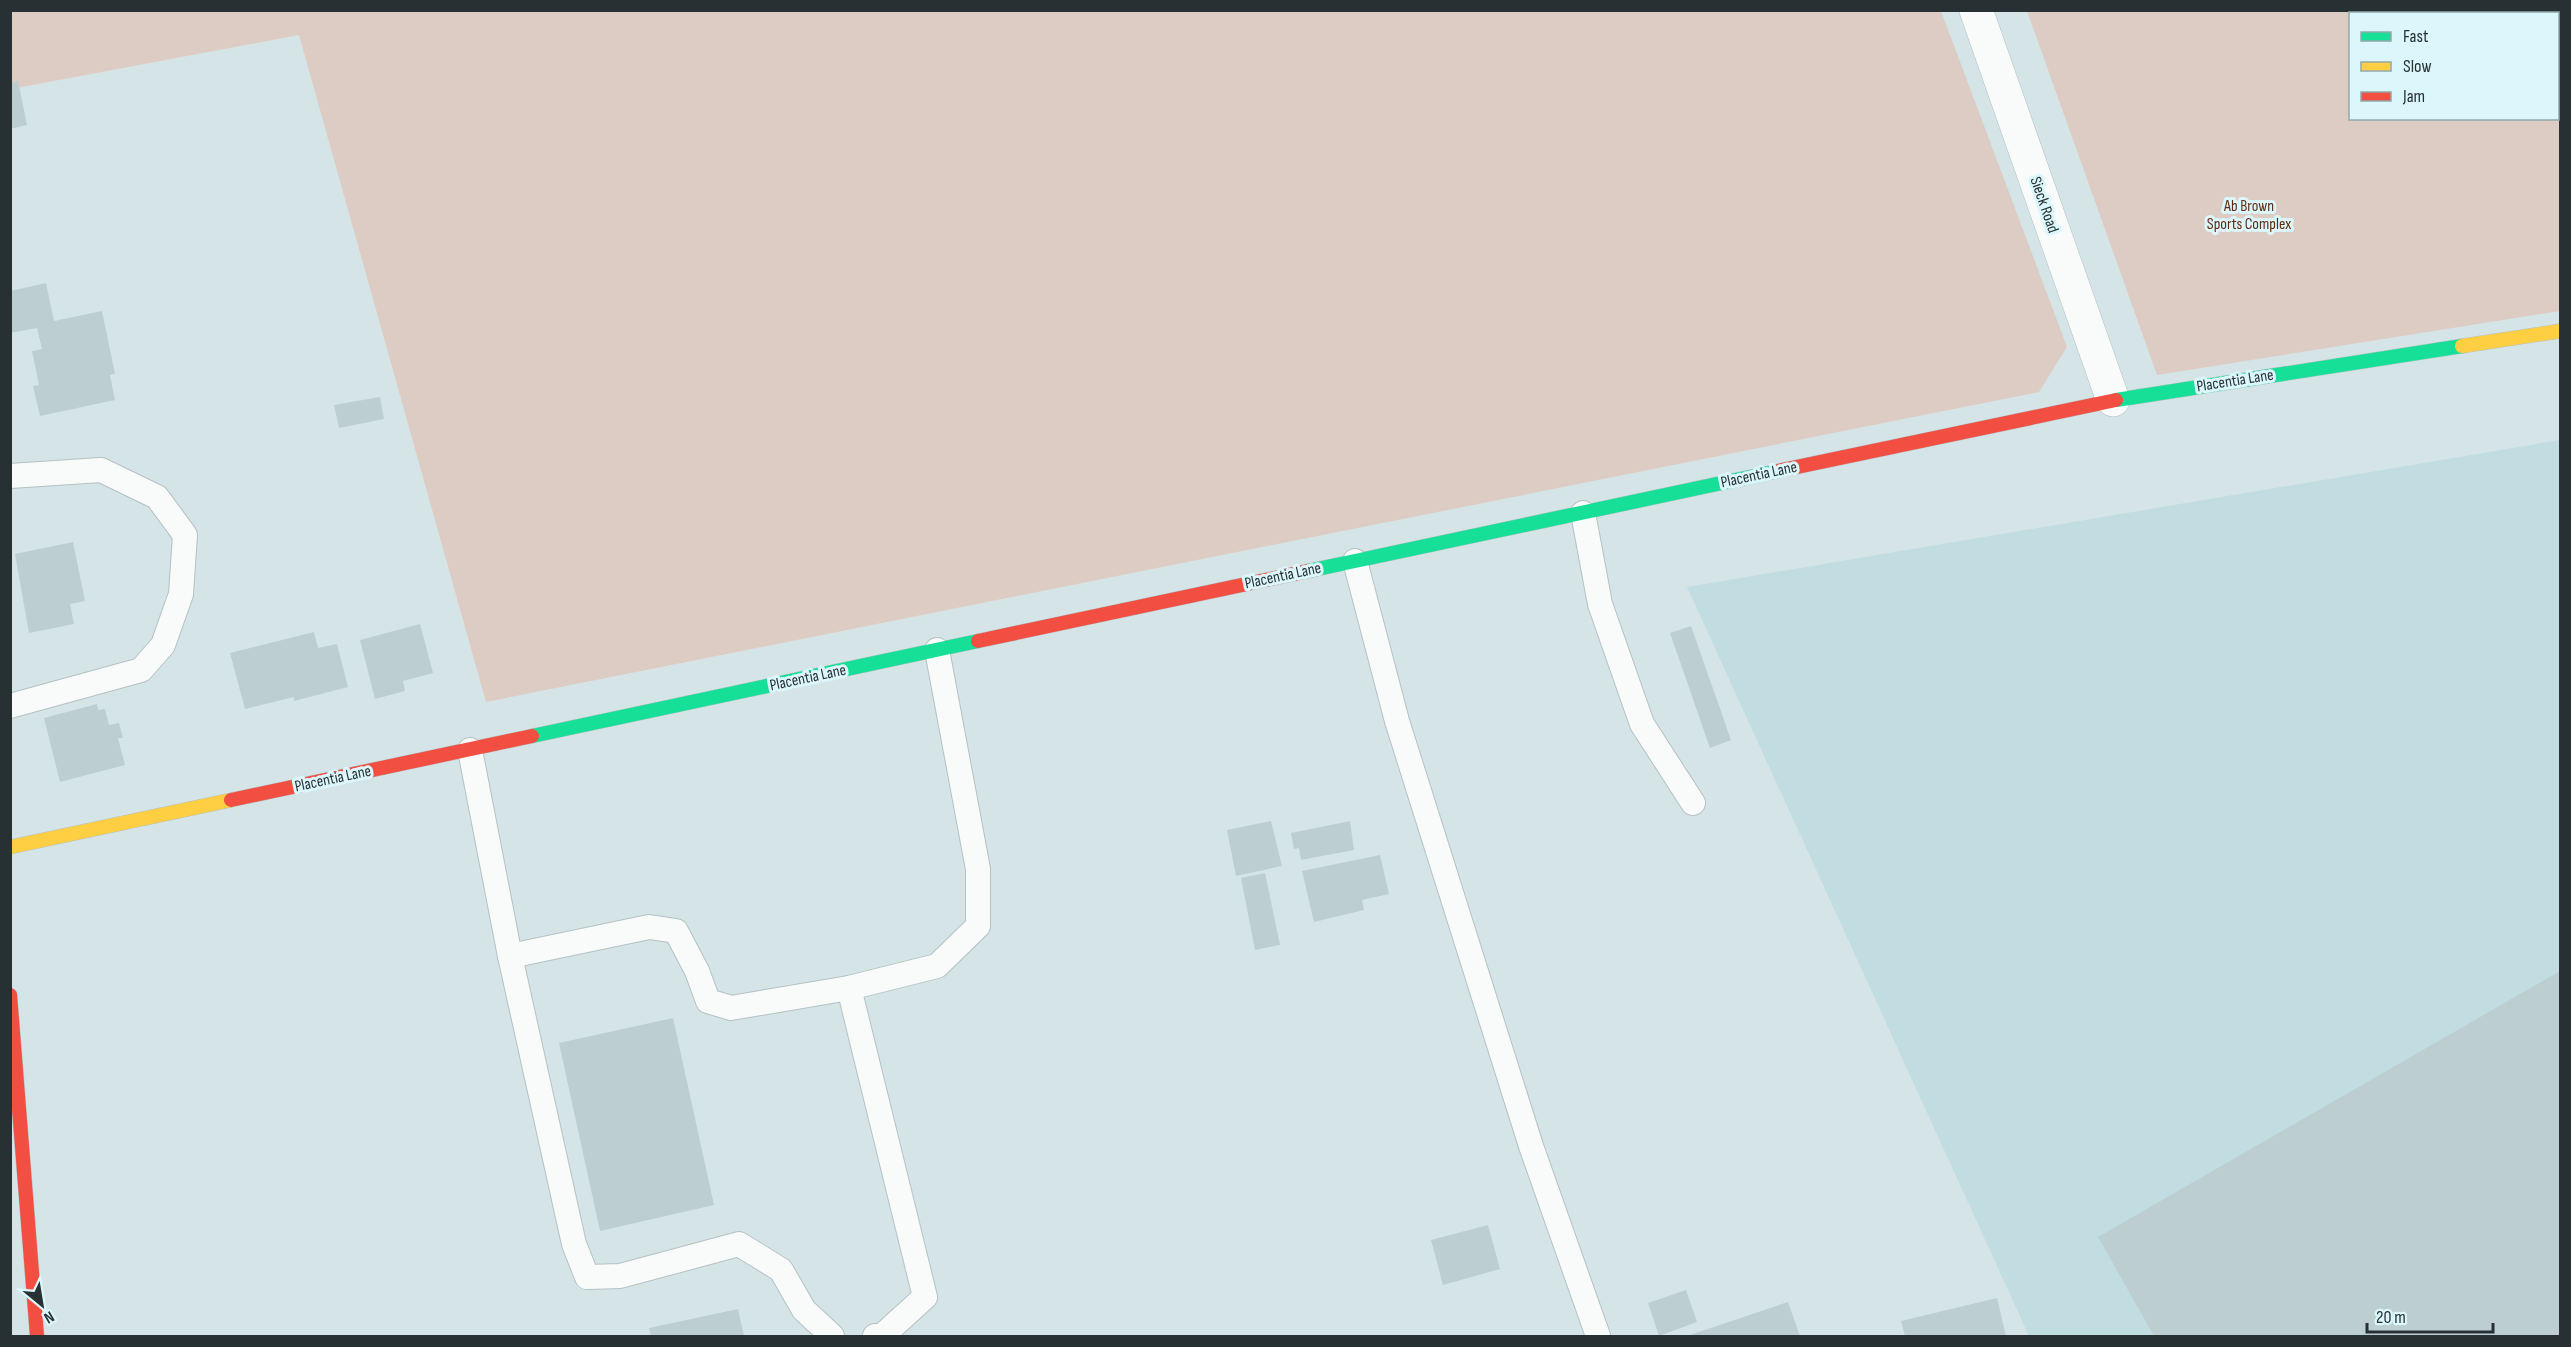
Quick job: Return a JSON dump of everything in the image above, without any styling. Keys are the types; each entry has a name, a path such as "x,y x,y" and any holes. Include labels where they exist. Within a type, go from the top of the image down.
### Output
{"street":[{"name":"Sieck Road","path":"1976,10 2113,400"},
{"name":"Placentia Lane","path":"10,847 2113,400 2560,331"},
{"path":"10,995 37,1336"}],"lane":[{"path":"10,476 101,470 157,497 185,535 181,594 163,645 141,670 10,706"},
{"path":"1583,513 1600,604 1641,724 1693,803"},
{"path":"1355,561 1397,721 1531,1146 1598,1336"},
{"path":"510,956 650,927 676,931 697,971 708,1001 731,1008 849,988 937,966 978,926 978,869 937,650"},
{"path":"470,750 510,956 574,1244 587,1277 620,1276 739,1245 781,1270 804,1310 832,1336"},
{"path":"849,988 925,1297 882,1336 875,1336"}],"shaded area":[{"path":"2560,440 2560,1336 2029,1336 1687,587"}],"green space":[{"path":"11,10 1941,11 2067,347 2039,392 486,702 299,35 11,89"},
{"name":"Ab Brown Sports Complex","path":"2027,11 2560,11 2560,311 2157,375"}],"building":[{"path":"18,81 27,125 10,129 10,83"},
{"path":"46,283 54,321 102,311 115,374 110,375 115,400 40,416 33,386 39,385 32,351 42,349 37,328 10,333 10,291"},
{"path":"380,397 384,419 339,428 334,405"},
{"path":"73,542 85,601 70,604 74,624 29,633 15,554"},
{"path":"420,624 433,673 403,681 405,691 375,699 360,640"},
{"path":"1691,626 1731,740 1710,748 1670,633"},
{"path":"314,632 318,648 337,644 348,687 294,701 294,697 245,709 230,653"},
{"path":"97,704 98,710 105,709 109,725 119,723 123,738 118,738 125,765 60,782 44,718"},
{"path":"1271,821 1282,866 1236,876 1227,830"},
{"path":"1350,821 1354,850 1301,860 1299,848 1294,849 1291,833"},
{"path":"1380,855 1389,894 1362,900 1364,910 1314,922 1302,871"},
{"path":"1265,873 1280,945 1255,950 1241,878"},
{"path":"2560,971 2560,1336 2154,1336 2098,1237"},
{"path":"673,1018 714,1205 600,1231 559,1043"},
{"path":"1488,1225 1500,1269 1443,1285 1431,1240"},
{"path":"1686,1290 1697,1322 1659,1336 1648,1303"},
{"path":"1997,1298 2006,1336 1905,1336 1901,1321"},
{"path":"1788,1302 1800,1336 1687,1336"},
{"path":"738,1309 744,1336 651,1336 649,1328"}],"traffic: fast":[{"path":"2116,400 2462,346"},
{"path":"1308,571 1778,471"},
{"path":"532,736 978,641"}],"traffic: slow":[{"path":"2462,346 2560,331"},
{"path":"10,847 231,800"}],"traffic: jam":[{"path":"1778,471 2116,400"},
{"path":"978,641 1308,571"},
{"path":"231,800 532,736"},
{"path":"10,995 37,1336"}]}
